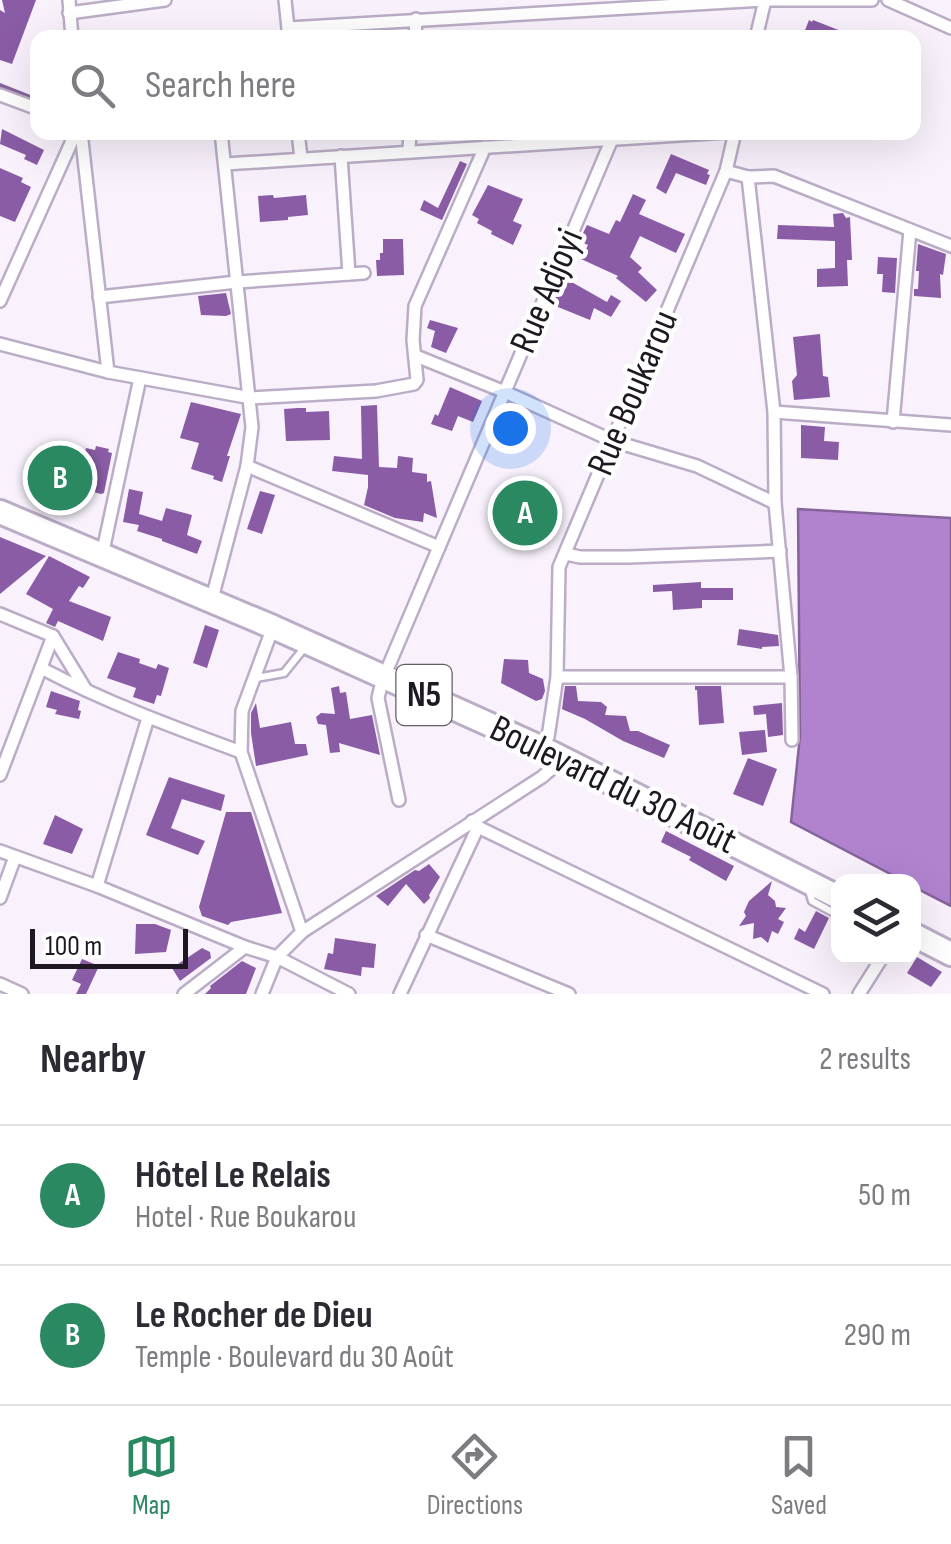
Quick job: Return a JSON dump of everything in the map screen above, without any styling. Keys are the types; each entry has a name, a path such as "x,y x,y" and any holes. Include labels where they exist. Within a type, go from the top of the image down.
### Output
{"highway":[{"name":"Boulevard du 30 Août","path":"0,502 214,592 275,622 308,644 386,671"},
{"name":"Boulevard du 30 Août","path":"0,512 275,622 556,748 809,876 831,892"},
{"name":"Boulevard du 30 Août","path":"809,876 831,882"},
{"path":"921,925 951,940"},
{"path":"921,939 951,954"}],"street":[{"path":"69,6 165,0"},
{"path":"285,0 289,30"},
{"path":"758,30 765,0"},
{"path":"318,30 651,3 872,0"},
{"path":"888,0 951,28"},
{"path":"415,30 416,20"},
{"path":"0,95 30,105"},
{"path":"0,301 75,140"},
{"path":"80,140 108,372"},
{"path":"214,592 251,446 251,398 222,140"},
{"path":"299,140 301,158"},
{"path":"409,152 410,140"},
{"path":"225,164 596,140"},
{"name":"Rue Adjoyi","path":"386,671 612,140"},
{"name":"Rue Boukarou","path":"556,748 559,567 726,171 734,140"},
{"path":"0,344 108,372 251,398 376,391 414,384 415,306 485,147"},
{"path":"341,156 349,274"},
{"path":"726,171 748,177 774,176 951,246"},
{"path":"748,177 774,412 775,502 791,677 792,740"},
{"path":"893,422 910,230"},
{"path":"100,296 364,273"},
{"path":"416,356 614,440 697,466 775,502"},
{"path":"104,546 140,378"},
{"path":"774,412 951,425"},
{"path":"247,466 439,547"},
{"path":"566,554 580,558 780,551"},
{"path":"0,614 53,636 87,693"},
{"path":"275,622 240,721 241,752 302,932"},
{"path":"0,775 53,636"},
{"path":"41,668 87,693 241,752"},
{"path":"386,671 378,698 399,800"},
{"path":"558,677 791,677"},
{"path":"97,886 148,718"},
{"path":"262,994 277,958 302,932 475,824 542,777 556,748"},
{"path":"400,994 475,824"},
{"path":"475,824 823,994"},
{"path":"0,851 277,958 349,994"},
{"path":"0,898 15,858"},
{"path":"426,935 569,994"},
{"path":"184,994 245,947"},
{"path":"859,994 878,964"},
{"path":"0,984 22,994"}],"lane":[{"path":"254,678 284,674 308,644"},
{"path":"809,876 812,901 831,912"}],"shaded area":[{"path":"798,509 951,518 951,906 921,891 921,874 891,874 791,822 800,736"}],"building":[{"path":"2,0 36,0 12,64 0,60 0,10 5,13"},
{"path":"809,20 813,20 839,30 805,30"},
{"path":"2,129 44,150 37,165 24,159 26,155 0,144"},
{"path":"671,154 709,170 706,185 676,173 666,194 656,188"},
{"path":"460,161 467,164 442,220 420,210 424,200 438,208"},
{"path":"0,168 23,178 21,182 31,187 15,222 0,216"},
{"path":"488,185 523,199 513,221 522,225 513,245 491,234 472,215"},
{"path":"633,194 646,200 639,214 685,234 676,253 640,236 630,257 642,268 638,272 657,290 646,302 618,276 581,259 588,245 579,241 587,225 609,234 616,220 620,222"},
{"path":"306,195 308,215 260,222 258,196"},
{"path":"833,214 850,217 852,260 847,260 848,286 817,287 817,269 835,268 835,241 777,239 778,225 834,227"},
{"path":"383,239 403,239 404,275 377,276 376,260 383,253"},
{"path":"918,244 946,254 943,275 940,274 941,298 914,296 914,289 918,289"},
{"path":"878,257 897,258 895,293 882,292 883,274 877,274"},
{"path":"568,280 607,302 611,295 621,301 611,317 594,308 590,320 553,305 558,290 563,291"},
{"path":"226,293 231,314 201,315 198,296"},
{"path":"430,320 458,328 446,353 431,347 435,331 427,328"},
{"path":"820,334 823,376 828,377 830,397 794,400 792,381 797,375 793,337"},
{"path":"450,387 482,401 473,422 458,416 452,431 431,424"},
{"path":"191,402 241,414 222,482 191,469 199,443 180,438"},
{"path":"377,405 379,467 397,468 398,456 413,458 412,472 427,474 427,482 431,481 437,518 424,513 423,522 395,518 364,505 368,475 332,471 334,456 362,459 361,406"},
{"path":"306,408 306,412 329,411 330,440 286,441 284,409"},
{"path":"801,425 825,427 824,441 839,442 838,460 801,458"},
{"path":"96,446 112,453 104,493 47,476 52,449 84,456 86,448 95,450"},
{"path":"129,489 143,492 139,514 162,521 166,508 192,515 187,535 202,541 197,554 137,531 139,525 123,522"},
{"path":"260,491 275,495 262,534 247,529"},
{"path":"0,537 46,556 0,594"},
{"path":"49,556 90,577 69,601 111,617 103,641 58,621 55,627 46,623 53,609 26,594"},
{"path":"701,582 701,588 733,588 733,600 702,600 702,608 673,610 672,591 653,592 653,585"},
{"path":"205,625 219,630 207,668 193,663"},
{"path":"739,629 778,635 779,646 762,649 737,645"},
{"path":"118,652 156,669 158,664 169,668 161,696 157,695 154,704 133,697 136,688 107,678"},
{"path":"504,659 528,660 529,673 543,679 542,699 536,701 501,683"},
{"path":"339,686 340,693 346,692 350,719 372,715 380,755 339,743 340,752 330,753 326,725 318,724 316,717 321,713 335,714 331,688"},
{"path":"565,686 576,686 578,701 601,702 607,707 605,715 626,716 630,731 670,745 664,758 562,709"},
{"path":"695,686 721,686 724,723 699,725"},
{"path":"51,691 80,701 79,719 55,714 57,710 46,707"},
{"path":"256,703 260,728 291,722 295,744 306,744 308,755 256,766 251,713"},
{"path":"782,703 783,735 768,737 766,714 754,715 753,706"},
{"path":"765,730 767,752 742,755 739,732"},
{"path":"748,758 777,769 763,806 733,794"},
{"path":"169,777 225,795 221,811 182,799 171,828 205,841 198,855 146,835"},
{"path":"226,812 251,812 282,913 228,925 202,916 199,907"},
{"path":"55,815 83,829 72,854 43,844"},
{"path":"666,831 734,866 726,881 661,842"},
{"path":"429,864 440,877 424,904 406,884 388,906 376,896 415,870"},
{"path":"772,881 768,895 776,907 786,908 778,919 784,922 778,934 772,931 768,943 761,937 753,939 754,923 739,926 749,901"},
{"path":"816,911 829,918 814,949 794,939 799,928 805,932"},
{"path":"136,924 155,924 171,930 166,952 135,954"},
{"path":"335,938 376,944 374,968 362,967 361,976 324,969 328,953 333,954"},
{"path":"202,948 210,952 211,958 180,981 172,968"},
{"path":"82,959 99,966 86,994 76,994 81,984 72,980"},
{"path":"921,959 942,972 931,987 907,973 913,964 921,964"},
{"path":"242,961 256,968 246,994 205,994 210,986"}],"waterway":[{"path":"0,85 30,97"}],"place":[{"name":"Le Rocher de Dieu","path":"60,478"},
{"name":"Hôtel Le Relais","path":"525,513"}]}
